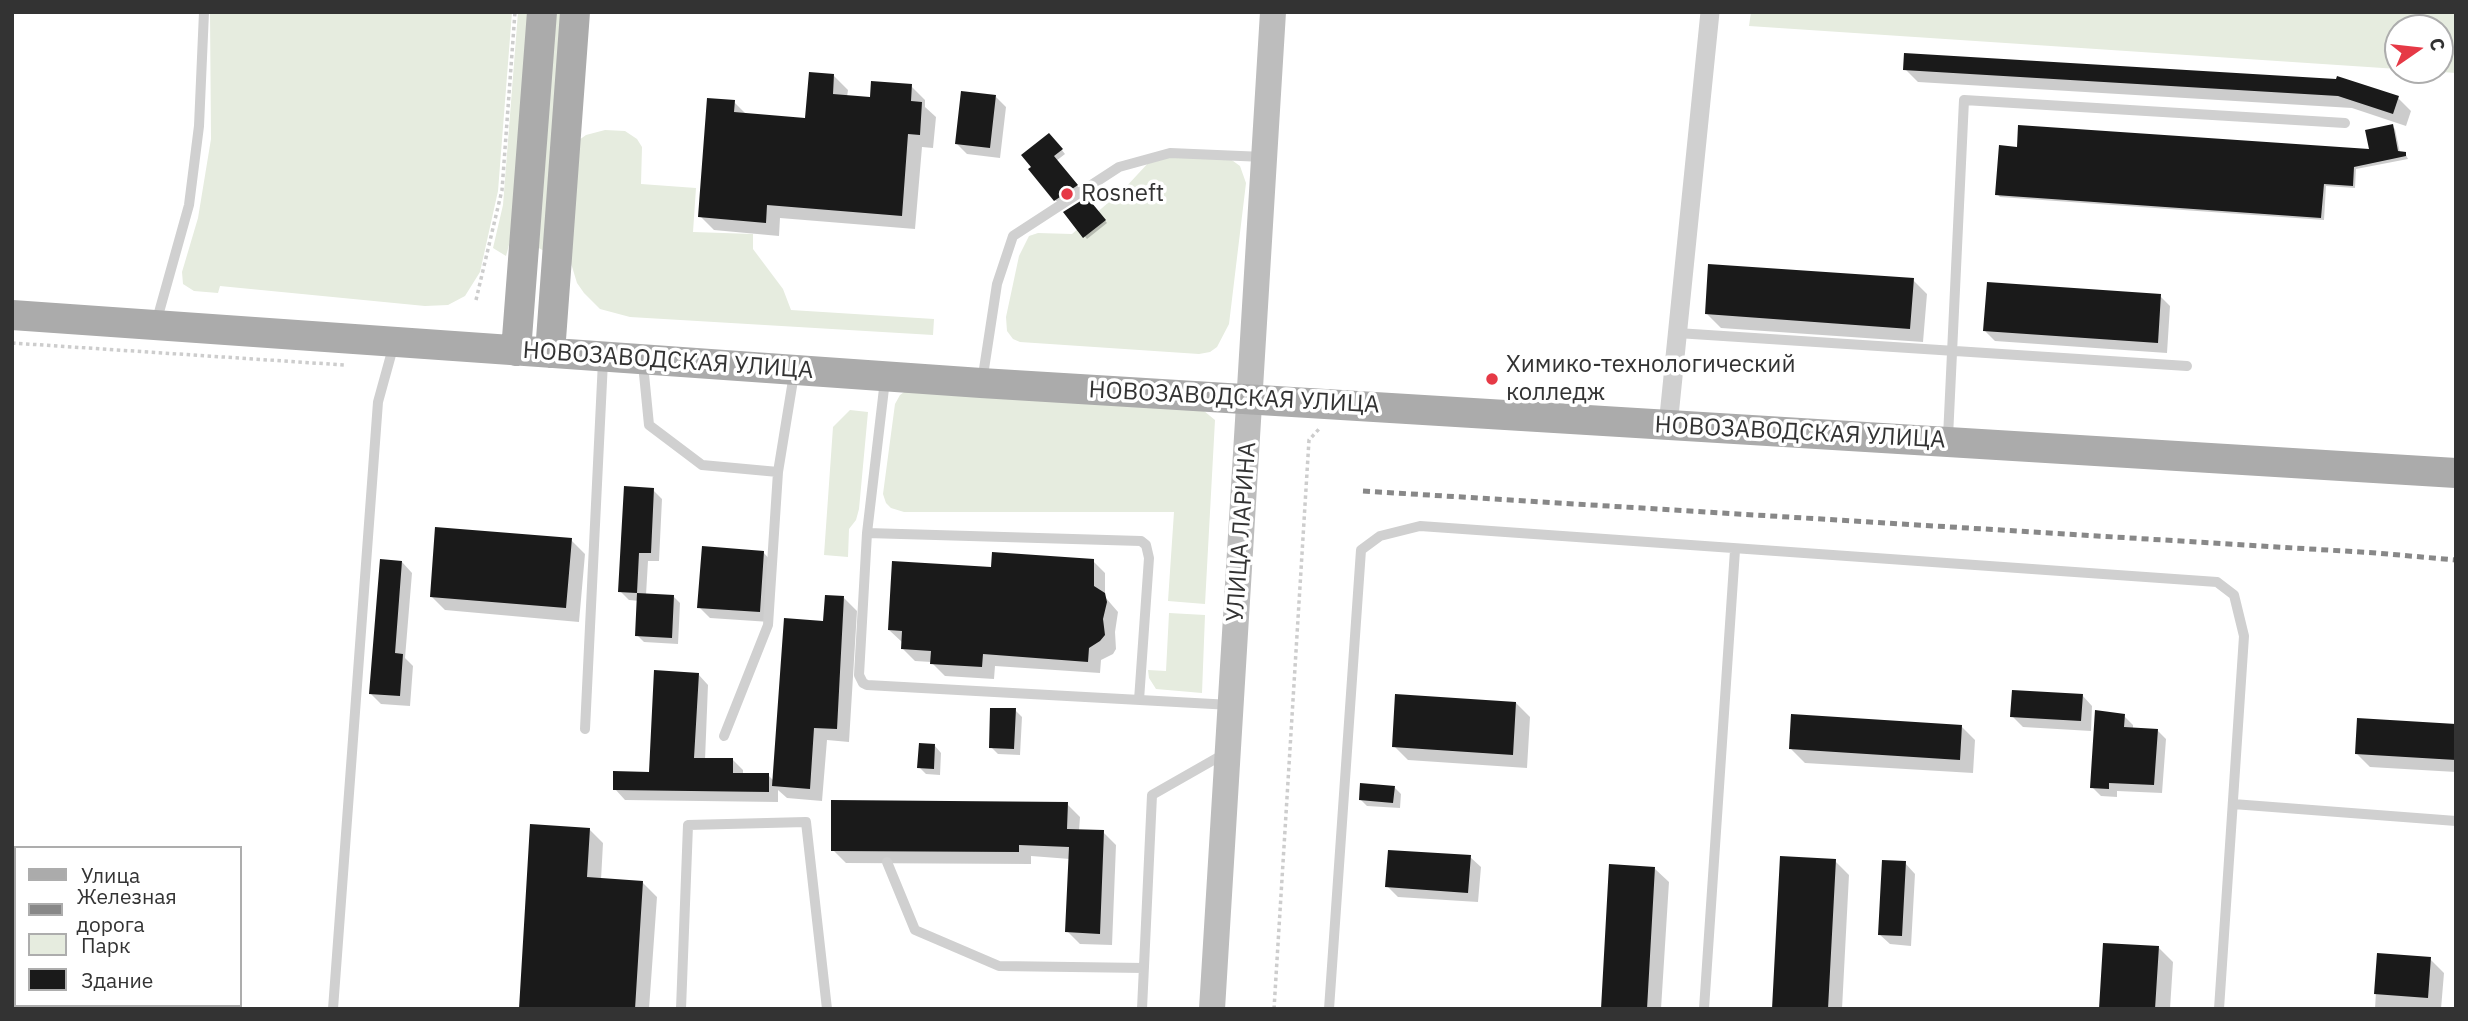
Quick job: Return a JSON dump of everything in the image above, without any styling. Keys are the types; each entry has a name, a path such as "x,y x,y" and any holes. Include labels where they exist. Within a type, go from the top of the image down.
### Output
{"main road":[{"path":"516,351 542,12"},
{"path":"550,354 575,12"},
{"path":"524,249 528,261 536,267 543,268 557,255"},
{"name":"НОВОЗАВОДСКАЯ УЛИЦА","path":"12,315 982,383 2456,473"}],"street":[{"name":"УЛИЦА ЛАРИНА","path":"1212,1009 1273,12"},
{"path":"1668,426 1710,12"}],"lane":[{"path":"155,324 189,205 199,126 204,12"},
{"path":"1948,441 1964,100 2345,123"},
{"path":"982,383 997,284 1013,236 1119,167 1170,153 1264,157"},
{"path":"1676,333 2187,366"},
{"path":"333,1009 378,402 395,340"},
{"path":"585,729 604,357"},
{"path":"643,360 649,425 702,465 778,472"},
{"path":"724,736 768,625 778,472 794,370"},
{"path":"886,376 867,533 859,675 863,683 1231,705"},
{"path":"1329,1009 1361,550 1380,536 1420,526 2217,582 2234,595 2244,636 2219,1009"},
{"path":"867,533 1141,541 1146,545 1149,558 1139,700"},
{"path":"1704,1009 1735,550"},
{"path":"1142,1009 1152,795 1228,751"},
{"path":"2233,804 2456,821"},
{"path":"681,1009 688,825 806,822 827,1009"},
{"path":"887,862 915,930 999,966 1144,968"}],"path":[{"path":"476,300 502,190 515,12"},
{"path":"12,343 344,365"},
{"path":"1274,1009 1308,440 1314,431 1321,428"}],"green space":[{"path":"210,12 512,12 498,191 480,272 465,296 448,305 425,306 220,286 218,293 194,291 183,284 182,272 198,218 211,139"},
{"path":"518,12 533,12 519,208 506,256 493,248 503,205"},
{"path":"552,12 566,12 544,251 537,247"},
{"path":"1751,12 2456,12 2456,73 2454,14 2384,14 2384,68 1749,26"},
{"path":"605,130 625,131 637,139 642,147 641,184 696,188 693,232 753,234 753,249 783,289 791,310 934,319 933,335 630,317 600,309 577,283 570,260 579,140 586,135"},
{"path":"1177,151 1222,153 1240,166 1246,183 1229,324 1217,347 1210,352 1199,354 1020,342 1013,339 1007,331 1006,317 1019,256 1029,236 1038,233 1072,234 1124,189 1150,161"},
{"path":"907,390 1204,411 1215,420 1205,604 1168,601 1174,512 904,512 891,508 883,494 895,404"},
{"path":"850,410 868,412 859,509 856,520 849,529 848,557 824,555 833,427"},
{"path":"1169,613 1205,615 1202,693 1156,689 1149,678 1148,670 1166,671"}],"building":[{"path":"1904,53 2336,79 2337,76 2399,96 2393,114 2338,96 1903,70"},
{"path":"809,72 834,74 833,94 870,97 871,81 912,84 911,101 922,102 920,135 908,134 902,216 767,205 766,223 698,217 707,98 735,100 734,112 805,118"},
{"path":"961,91 996,95 990,148 955,144"},
{"path":"2393,124 2398,151 2406,152 2406,156 2354,167 2353,186 2324,184 2321,218 1995,195 1999,145 2017,147 2018,125 2369,149 2365,130"},
{"path":"1049,133 1063,149 1054,156 1078,185 1054,201 1028,169 1031,167 1021,155"},
{"path":"1087,197 1106,220 1083,238 1063,212"},
{"path":"1708,264 1914,278 1910,329 1705,314"},
{"path":"1987,282 2161,294 2158,343 1983,331"},
{"path":"624,486 654,488 651,553 639,553 637,593 618,592"},
{"path":"435,527 572,538 566,608 430,597"},
{"path":"702,546 764,551 760,612 697,608"},
{"path":"992,552 1094,559 1094,586 1105,593 1107,602 1103,619 1105,635 1089,648 1088,662 983,654 982,667 930,664 931,651 901,649 902,631 888,630 892,561 991,567"},
{"path":"380,559 402,561 395,653 403,654 400,696 369,694"},
{"path":"637,593 674,595 672,638 635,636"},
{"path":"825,595 844,596 837,729 814,728 810,789 772,786 784,618 823,621"},
{"path":"654,670 699,673 694,758 733,758 733,773 769,773 769,792 613,790 613,771 649,772"},
{"path":"2012,690 2083,694 2081,721 2010,717"},
{"path":"1395,694 1516,702 1513,755 1392,747"},
{"path":"990,708 1016,708 1014,749 989,748"},
{"path":"2095,710 2125,714 2124,727 2158,729 2154,785 2109,783 2109,789 2090,788"},
{"path":"1791,714 1962,725 1960,760 1789,749"},
{"path":"2357,718 2456,724 2456,760 2355,754"},
{"path":"919,743 935,744 934,769 917,768"},
{"path":"1360,783 1395,786 1393,803 1359,800"},
{"path":"831,800 1068,802 1067,829 1104,830 1100,934 1065,932 1069,847 1019,845 1019,852 831,851"},
{"path":"530,824 590,828 587,877 643,881 635,1009 519,1009"},
{"path":"1388,850 1471,855 1468,893 1385,887"},
{"path":"1780,856 1836,859 1828,1009 1772,1009"},
{"path":"1882,860 1906,861 1902,936 1878,935"},
{"path":"1609,864 1655,867 1647,1009 1601,1009"},
{"path":"2103,943 2159,946 2155,1009 2099,1009"},
{"path":"2377,953 2431,957 2428,998 2374,994"}],"railway":[{"path":"1363,491 2456,560"}],"place":[{"name":"Rosneft","path":"1067,194"},
{"name":"Химико-технологический колледж","path":"1492,379"}]}
